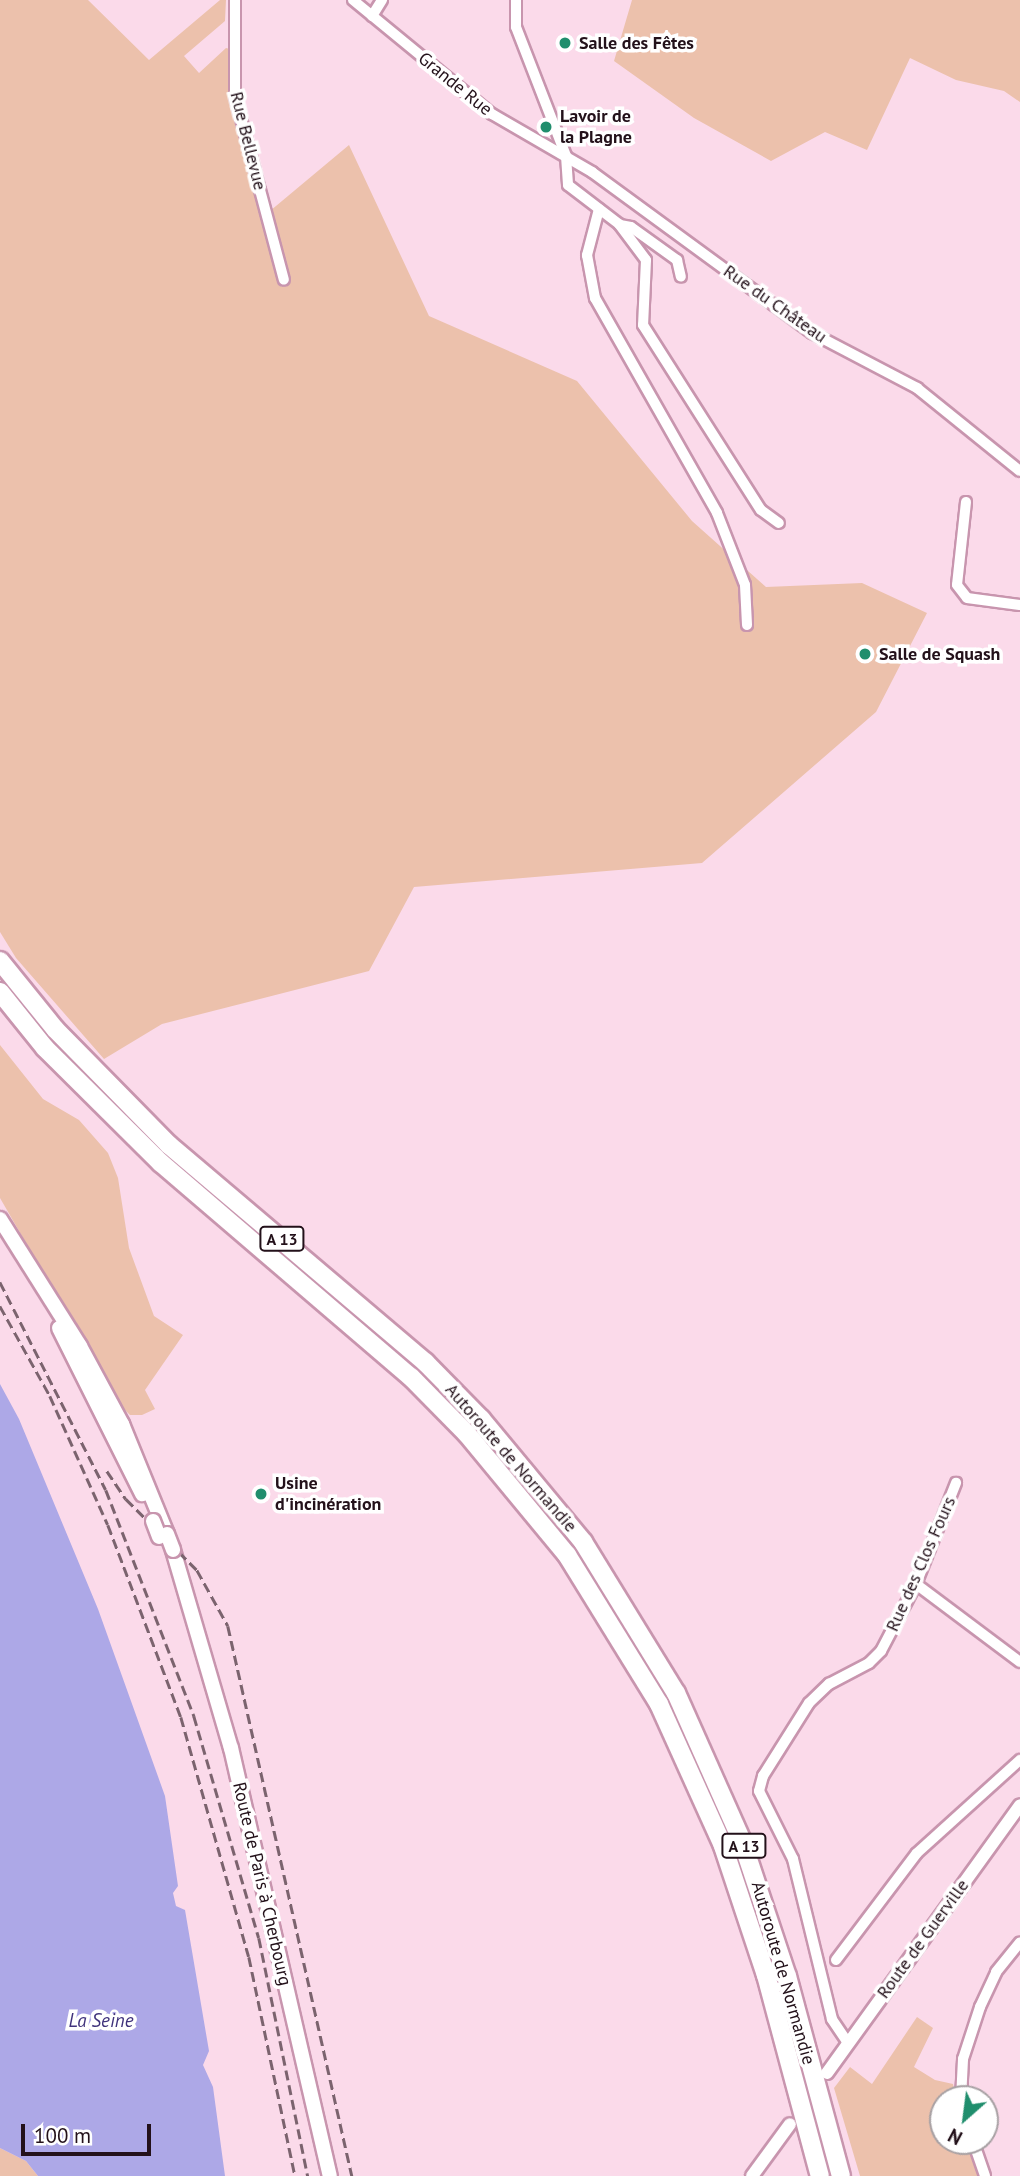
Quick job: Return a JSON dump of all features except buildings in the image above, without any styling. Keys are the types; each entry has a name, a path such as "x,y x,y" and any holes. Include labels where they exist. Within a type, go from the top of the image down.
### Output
{"highway":[{"name":"Autoroute de Normandie","path":"0,961 113,1091 179,1153 425,1362 481,1419 583,1542 676,1693 742,1841 787,1976 841,2176"},
{"name":"Autoroute de Normandie","path":"0,992 45,1048 161,1163 411,1377 467,1434 567,1555 659,1704 723,1846 766,1975 820,2176"}],"main road":[{"name":"Route de Paris à Cherbourg","path":"0,1221 107,1416 153,1521 173,1550 231,1748 330,2176"},
{"name":"Route de Paris à Cherbourg","path":"0,1221 80,1346 116,1413 185,1594"}],"street":[{"name":"Rue Bellevue","path":"235,0 235,96 284,280"},
{"name":"Grande Rue","path":"353,0 492,114 566,156"},
{"path":"372,16 382,0"},
{"path":"516,0 516,27 566,156 568,185 619,225 646,260 643,325 761,510 779,523"},
{"name":"Rue du Château","path":"566,156 801,326 917,388 1020,471"},
{"path":"599,209 587,256 595,298 717,513 745,585 747,625"},
{"path":"619,225 631,227 677,260 681,277"},
{"path":"966,502 957,585 967,598 1020,605"},
{"name":"Rue des Clos Fours","path":"848,2043 835,2026 793,1859 759,1791 762,1776 809,1703 829,1684 869,1663 881,1651 916,1584 956,1483"},
{"path":"916,1584 1020,1662"},
{"path":"835,1960 917,1853 1020,1760"},
{"name":"Route de Guerville","path":"827,2073 1020,1805"},
{"path":"962,2085 963,2059 980,2007 996,1972 1020,1942"},
{"path":"752,2176 790,2124"},
{"path":"978,2155 985,2176"}],"shaded area":[{"path":"0,0 88,0 149,60 220,0 226,0 225,21 184,56 199,73 226,48 234,50 238,90 270,211 349,145 429,316 577,381 692,521 766,587 862,583 927,613 876,712 702,863 414,887 369,971 162,1024 104,1059 16,958 0,932"},
{"path":"632,0 1020,0 1020,102 1004,91 956,80 910,58 867,150 825,132 771,161 694,118 614,61"},
{"path":"0,1045 43,1099 79,1120 108,1153 118,1178 129,1248 154,1316 183,1335 145,1390 155,1409 142,1415 130,1415 119,1404 0,1198"},
{"path":"917,2017 933,2028 914,2067 935,2080 953,2085 929,2085 929,2155 972,2155 979,2176 860,2176 834,2088 850,2067 872,2084"},
{"path":"0,2148 26,2161 38,2176 0,2176"}],"water":[{"name":"La Seine","path":"0,1384 19,1419 98,1609 165,1796 178,1886 173,1893 176,1906 185,1910 209,2051 203,2065 213,2087 225,2176 38,2176 26,2161 0,2148"}],"railway":[{"path":"0,1282 106,1490 194,1716 259,1938 308,2176"},
{"path":"0,1306 50,1396 108,1525 181,1717 249,1957 295,2176"},
{"path":"107,1471 126,1499 197,1570 228,1626 352,2176"}],"place":[{"name":"Salle des Fêtes","path":"565,43"},
{"name":"Lavoir de la Plagne","path":"546,127"},
{"name":"Salle de Squash","path":"865,654"},
{"name":"Usine d'incinération","path":"261,1494"}]}
